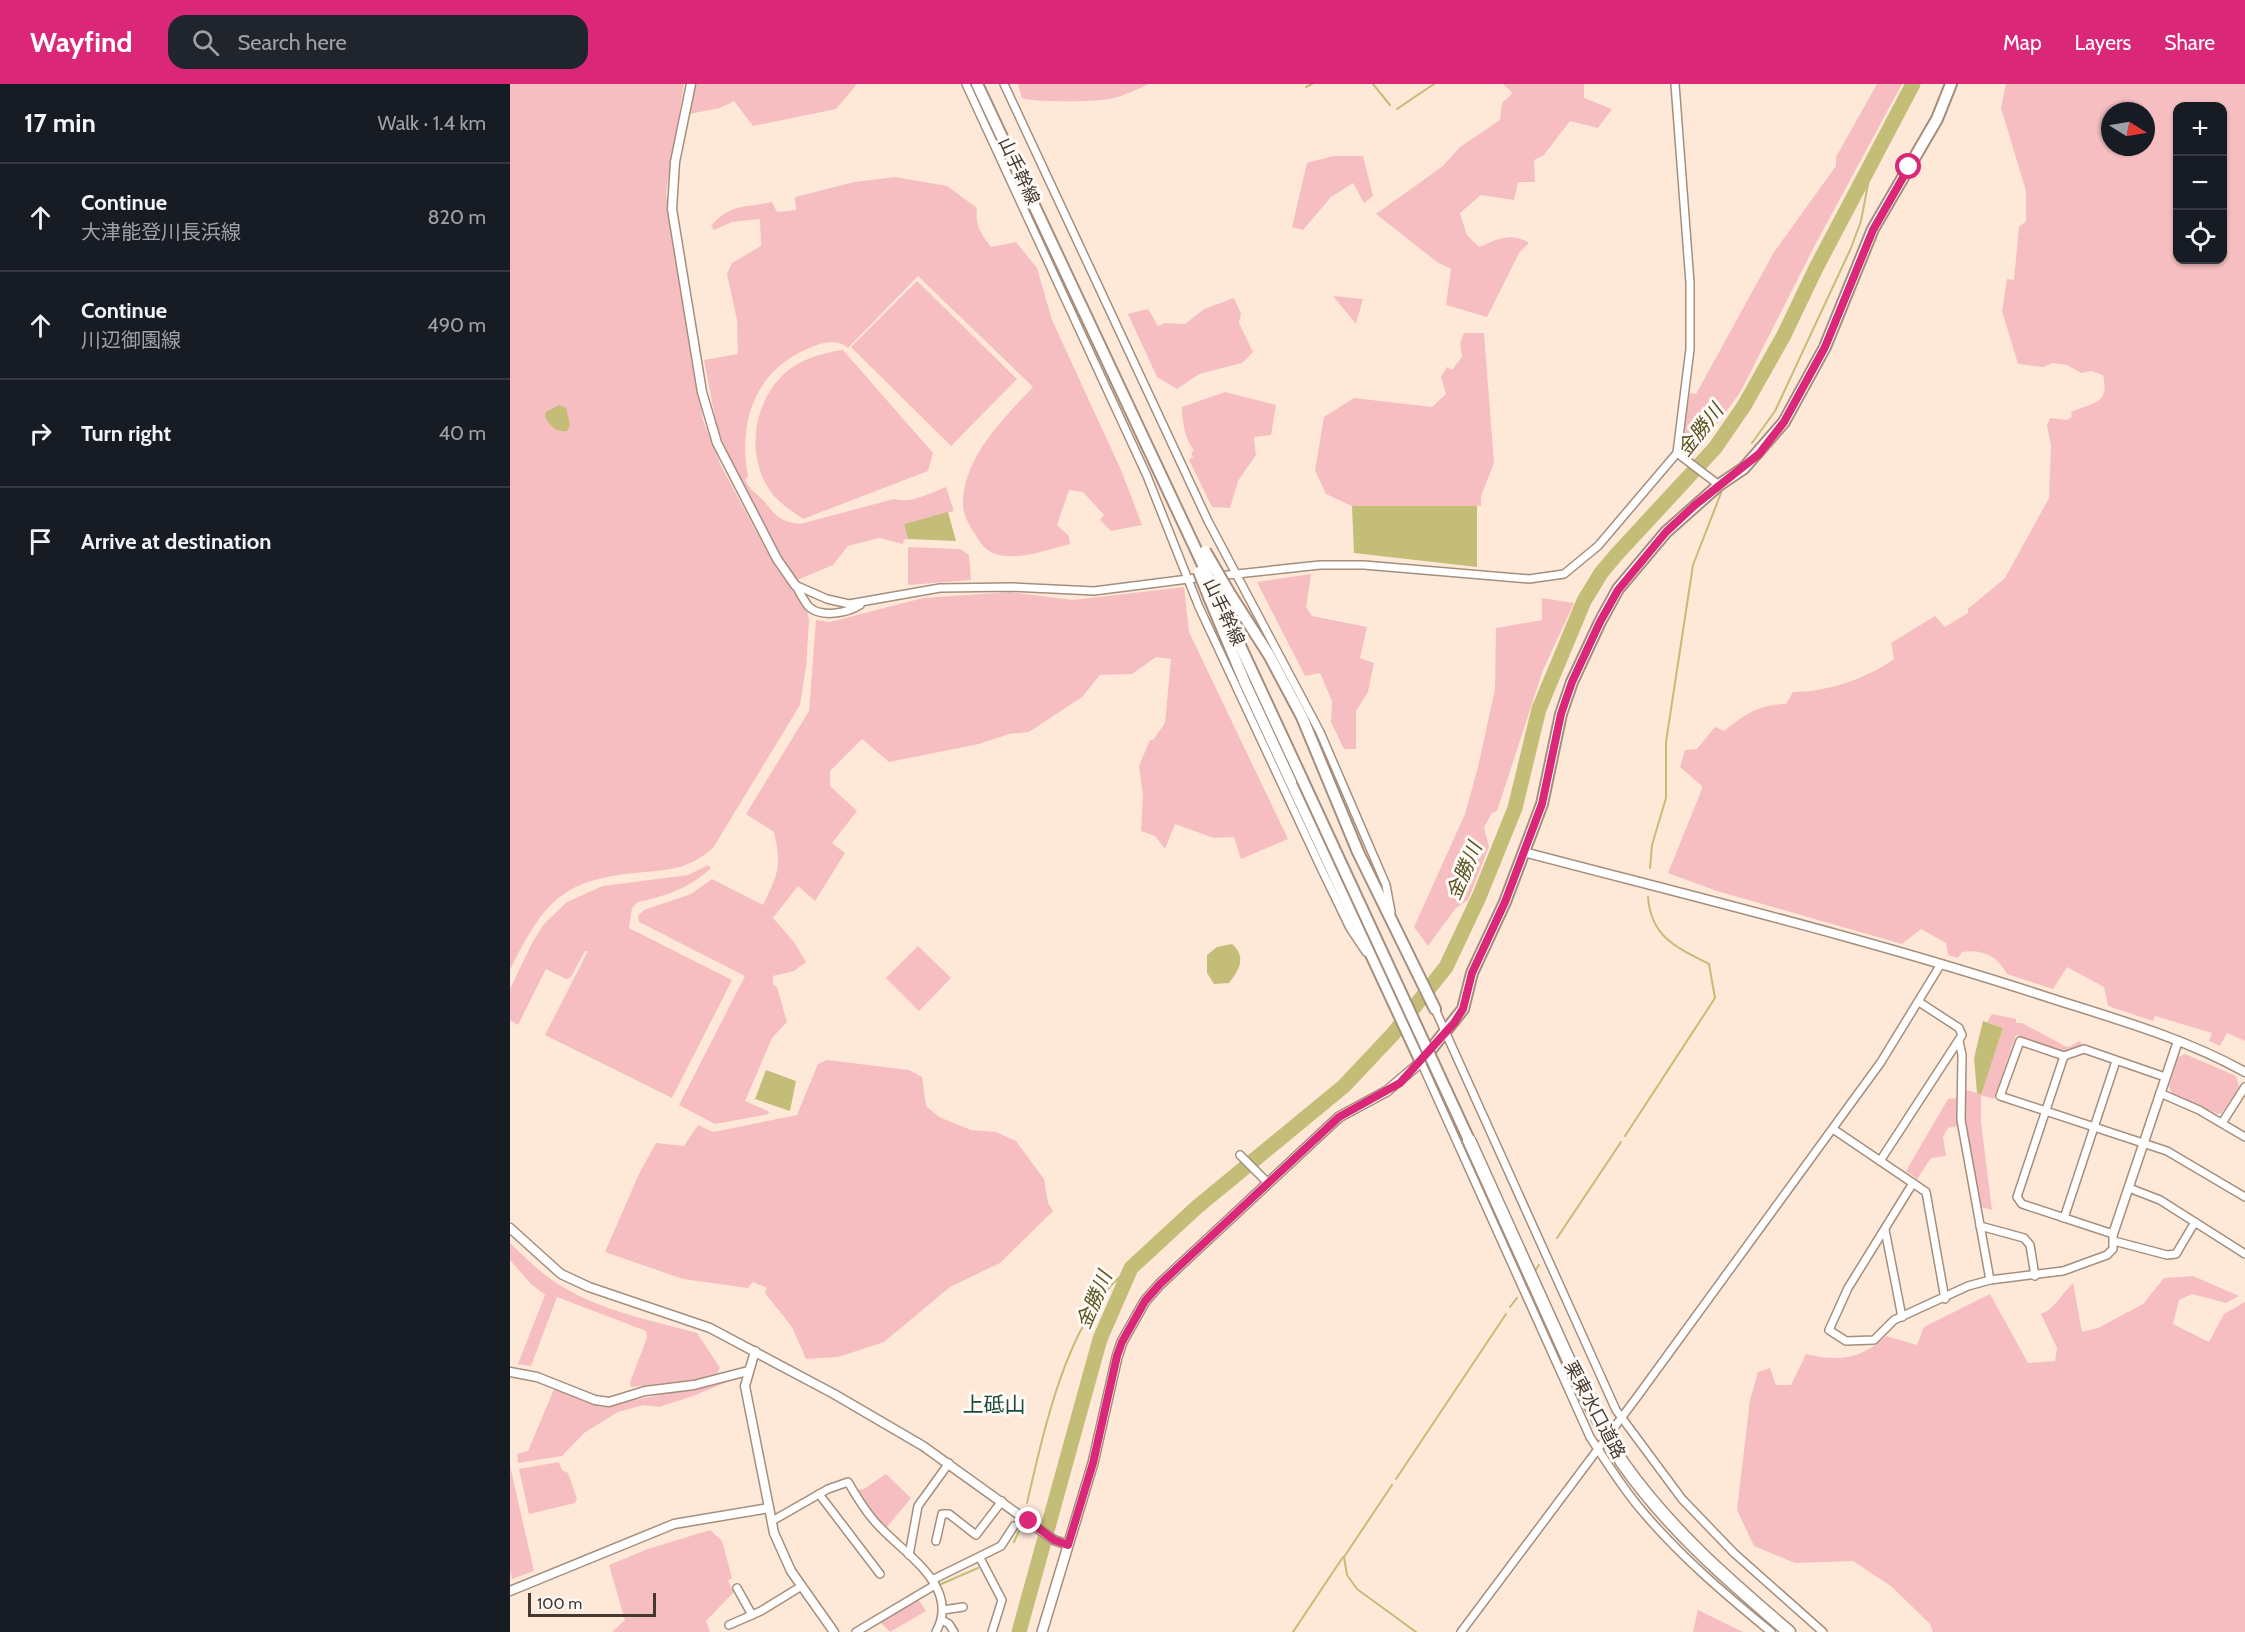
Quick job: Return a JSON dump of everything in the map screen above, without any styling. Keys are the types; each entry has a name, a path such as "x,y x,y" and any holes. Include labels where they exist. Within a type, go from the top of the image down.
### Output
{"highway":[{"name":"栗東水口道路","path":"1470,1140 1584,1394 1622,1462 1642,1491 1686,1541 1789,1632"}],"main road":[{"name":"山手幹線","path":"977,84 1198,552 1213,596 1302,779 1470,1140"},
{"path":"1042,1632 1065,1545 1093,1463 1122,1342 1145,1301 1267,1182 1339,1117 1394,1087 1421,1062 1463,1009 1472,973 1492,933 1547,787 1561,714 1572,682 1600,622 1618,590 1652,548 1716,483 1759,454 1797,401 1827,341 1873,230 1937,119 1951,84"},
{"path":"1154,459 1198,552 1230,594 1269,655 1302,717 1355,844 1435,1009"},
{"path":"1213,596 1377,970 1421,1062"}],"street":[{"path":"691,84 675,162 672,209 702,392 717,443 777,559 810,608 818,611 839,612 862,603"},
{"path":"966,84 1147,476 1188,578 1324,874 1350,928 1377,970"},
{"path":"1004,84 1208,521 1320,732 1386,885 1393,922"},
{"path":"795,585 827,599 849,604 940,588 1013,586 1094,591 1188,578 1320,565 1364,565 1529,579 1564,574 1598,546 1677,453 1690,349 1690,281 1675,84"},
{"path":"1677,453 1716,483"},
{"path":"1524,852 1941,964 2178,1041 2245,1072"},
{"path":"1461,1632 1833,1129 1881,1062 1941,964"},
{"path":"1880,1161 1962,1035 1959,1028 1919,1002"},
{"path":"1435,1009 1597,1371 1621,1418 1682,1499 1734,1553 1823,1632"},
{"path":"1959,1041 1962,1055 1961,1120 1990,1280"},
{"path":"2165,1077 2084,1049 2064,1056 2020,1041 2000,1096 2094,1126 2188,1161 2245,1197"},
{"path":"1912,1183 1848,1288 1829,1330 1846,1341 1874,1340 1894,1320 1945,1299 1968,1286 1990,1280 2063,1271 2108,1256 2178,1041"},
{"path":"2064,1056 2017,1197 2022,1204 2167,1255 2176,1254 2195,1222"},
{"path":"2064,1218 2116,1061"},
{"path":"1421,1062 1576,1406 1615,1477 1652,1521 1732,1601 1771,1632"},
{"path":"2222,1123 2245,1087"},
{"path":"2160,1094 2222,1123 2245,1137"},
{"path":"1833,1129 1926,1192 1945,1299"},
{"path":"1240,1155 1267,1182"},
{"path":"2129,1188 2160,1200 2245,1253"},
{"path":"1980,1226 2024,1238 2030,1245 2035,1276"},
{"path":"510,1228 546,1264 575,1282 700,1323 755,1351 949,1463 1032,1524 1065,1545"},
{"path":"1885,1230 1902,1317"},
{"path":"755,1351 746,1386 772,1521 787,1562 800,1587 834,1632"},
{"path":"510,1372 537,1377 595,1400 609,1402 645,1391 694,1385 748,1371"},
{"path":"909,1555 918,1506 949,1463"},
{"path":"772,1521 819,1494 848,1482 871,1518 934,1582 943,1610 942,1620 936,1632"},
{"path":"819,1494 880,1574"},
{"path":"936,1541 942,1514 949,1514 976,1535 1002,1501"},
{"path":"510,1591 674,1524 769,1508"},
{"path":"856,1632 934,1582 1001,1546 1014,1526"},
{"path":"980,1558 1002,1600 992,1632"},
{"path":"729,1625 752,1615 800,1587"},
{"path":"737,1588 752,1615"},
{"path":"943,1610 963,1607"},
{"path":"942,1620 954,1632"}],"shaded area":[{"path":"510,84 684,84 666,193 703,420 721,466 776,568 807,610 809,620 806,667 800,705 713,848 697,860 682,866 617,875 576,887 547,909 535,925 510,970"},
{"path":"695,84 857,84 836,109 753,126 734,101 720,108 689,114"},
{"path":"1018,84 1149,84 1114,98 1039,101 1022,98"},
{"path":"1503,84 1584,84 1584,98 1612,109 1598,128 1570,121 1543,156 1534,160 1535,182 1518,182 1514,200 1481,195 1460,213 1467,235 1479,247 1497,239 1510,237 1523,239 1529,243 1519,253 1487,317 1446,305 1451,269 1437,262 1376,214 1443,166 1460,147 1500,120 1502,103 1513,93"},
{"path":"1877,84 1902,84 1815,245 1741,391 1692,459 1686,454 1684,426 1690,393 1696,394 1774,252 1836,166 1836,157"},
{"path":"2006,84 2245,84 2245,1041 2227,1033 2220,1046 2209,1041 2212,1033 2155,1016 2153,1021 2108,1006 2104,987 2067,967 2053,989 2007,974 1994,958 1983,953 1962,952 1958,958 1948,955 1946,943 1921,929 1902,944 1717,891 1668,873 1702,789 1702,786 1680,767 1685,750 1697,749 1715,727 1724,731 1760,708 1786,704 1793,692 1833,687 1871,673 1894,659 1891,643 1935,616 1945,627 1968,613 1968,609 2005,578 2049,498 2051,445 2047,426 2050,418 2067,420 2072,417 2071,412 2098,401 2102,397 2105,385 2103,375 2091,371 2081,373 2067,365 2053,363 2043,367 2018,364 2002,311 2007,279 2014,280 2019,227 2026,221 2026,191 2001,108"},
{"path":"1333,156 1363,156 1373,196 1364,203 1353,183 1331,197 1303,230 1292,227 1307,163"},
{"path":"895,177 947,186 977,208 979,229 991,247 1016,242 1037,268 1052,320 1121,470 1142,525 1111,531 1100,520 1104,515 1083,492 1069,490 1057,525 1069,536 1070,544 1014,556 995,554 984,546 965,516 963,508 965,487 970,470 998,425 1033,387 918,276 848,348 837,343 817,345 797,354 766,380 749,414 745,455 748,476 745,480 777,516 800,524 894,499 914,499 946,487 954,511 904,524 908,539 904,539 903,544 879,538 848,546 833,565 797,580 787,568 731,461 717,428 704,360 738,354 737,320 727,274 732,263 761,246 760,219 732,222 714,230 711,226 725,213 739,208 772,202 777,212 796,210 795,197 854,182"},
{"path":"917,281 1017,379 951,446 851,347"},
{"path":"1333,296 1363,299 1356,324"},
{"path":"1234,298 1241,314 1239,323 1253,352 1242,363 1199,374 1177,389 1157,377 1128,314 1148,309 1158,326 1165,323 1185,324 1204,309"},
{"path":"1464,333 1484,333 1494,463 1481,496 1481,506 1352,506 1326,494 1315,470 1324,417 1354,398 1432,407 1446,394 1441,377 1447,367 1452,370 1462,357 1460,343"},
{"path":"843,350 933,453 928,471 803,519 777,499 765,482 756,452 758,419 771,390 787,371 810,358"},
{"path":"1225,392 1276,405 1271,435 1254,437 1256,455 1238,481 1230,508 1212,507 1189,460 1193,457 1191,453 1194,450 1186,436 1182,412 1182,407"},
{"path":"559,405 566,408 570,425 567,431 554,428 545,416 546,412"},
{"path":"1352,506 1477,506 1477,567 1354,553"},
{"path":"948,512 956,541 908,539 904,524"},
{"path":"908,547 960,549 969,555 971,580 908,585"},
{"path":"1311,574 1306,607 1312,616 1367,627 1360,658 1374,663 1368,692 1356,711 1356,749 1344,749 1331,722 1332,701 1320,673 1305,676 1257,582"},
{"path":"1184,587 1189,632 1288,839 1241,859 1234,837 1214,838 1175,824 1165,849 1155,836 1141,831 1143,796 1139,766 1150,740 1153,740 1165,723 1171,659 1156,657 1132,674 1100,675 1082,697 1029,732 1009,734 979,744 889,762 862,739 830,771 830,786 857,811 832,843 845,853 815,901 798,886 773,918 794,942 806,962 794,971 773,976 773,984 777,987 787,1022 772,1038 745,1101 768,1111 769,1114 715,1124 679,1105 745,976 639,922 638,916 644,910 691,894 712,879 763,905 777,870 778,854 774,832 746,814 809,711 816,620 830,622 923,598 1010,592 1073,600"},
{"path":"1542,598 1574,603 1543,670 1497,811 1492,813 1484,827 1489,847 1468,900 1456,908 1428,946 1414,927 1465,814 1478,767 1495,689 1496,628 1542,620"},
{"path":"708,865 711,868 695,881 668,894 638,902 632,908 629,928 732,980 672,1098 545,1035 588,951 585,951 571,977 566,979 546,969 518,1025 510,1020 510,989 532,943 544,924 567,902 603,886 688,875"},
{"path":"1232,944 1237,949 1240,959 1236,973 1229,983 1214,984 1207,973 1207,955 1217,947"},
{"path":"918,946 951,978 919,1011 886,978"},
{"path":"1992,1014 2016,1019 2016,1023 2022,1023 2065,1046 2069,1047 2080,1041 2083,1046 2067,1052 2016,1035 1994,1099 1981,1095 1981,1122 1992,1210 1981,1207 1965,1120 1966,1090 1981,1094 2003,1028 1987,1022"},
{"path":"1983,1021 2003,1028 1981,1095 1977,1093 1974,1058"},
{"path":"2185,1054 2236,1076 2239,1087 2222,1113 2218,1114 2172,1094 2169,1086 2178,1057"},
{"path":"827,1060 909,1070 922,1077 926,1106 939,1117 971,1130 996,1132 1016,1141 1044,1179 1048,1203 1053,1211 1000,1263 950,1287 884,1342 838,1357 806,1359 792,1327 765,1293 767,1288 753,1282 748,1288 683,1279 605,1252 639,1174 656,1143 684,1146 698,1125 713,1132 797,1115 818,1064"},
{"path":"766,1070 796,1081 790,1111 755,1099"},
{"path":"1957,1098 1958,1126 1948,1128 1943,1137 1946,1156 1931,1158 1917,1179 1906,1171 1948,1099"},
{"path":"510,1243 549,1278 578,1295 628,1314 697,1333 720,1368 716,1375 695,1380 631,1387 630,1382 647,1338 646,1331 557,1297 531,1366 518,1364 545,1295 531,1284 510,1260"},
{"path":"2193,1276 2239,1296 2226,1303 2192,1294 2179,1300 2173,1324 2209,1342 2224,1314 2245,1302 2245,1632 1933,1632 1930,1624 1891,1586 1853,1561 1795,1563 1754,1546 1737,1510 1750,1400 1758,1372 1770,1368 1776,1385 1791,1385 1806,1354 1829,1358 1849,1357 1868,1350 1886,1336 1917,1345 1924,1327 1990,1294 2028,1363 2055,1361 2057,1348 2041,1314 2055,1304 2073,1283 2082,1332 2098,1328 2143,1304 2164,1278"},
{"path":"732,1380 659,1407 644,1405 618,1412 584,1433 562,1456 518,1463 517,1454 528,1451 554,1389 601,1407"},
{"path":"559,1462 562,1470 568,1473 577,1499 575,1503 529,1514 519,1469"},
{"path":"510,1466 534,1571 512,1579 510,1571"},
{"path":"886,1474 911,1498 887,1527 868,1509 857,1490 864,1489"},
{"path":"710,1530 722,1541 732,1578 728,1581 734,1592 706,1621 710,1632 612,1632 625,1620 609,1565 648,1549"},
{"path":"918,1599 926,1611 890,1632 880,1622"},
{"path":"1698,1610 1743,1632 1693,1632"}],"waterway":[{"path":"1306,87 1312,84"},
{"path":"1373,84 1390,105"},
{"path":"1397,109 1434,84"},
{"name":"金勝川","path":"1019,1632 1100,1339 1131,1268 1197,1207 1344,1086 1393,1034 1446,967 1479,897 1515,808 1539,709 1584,601 1601,573 1715,448 1744,406 1784,335 1816,268 1913,84"},
{"path":"1752,443 1775,411 1851,248 1861,221 1872,163"},
{"path":"1650,868 1652,845 1666,798 1666,742 1693,565 1721,493"},
{"path":"1625,1136 1715,998 1709,964 1667,939 1654,922 1648,897"},
{"path":"1557,1238 1621,1142"},
{"path":"1534,1272 1539,1265"},
{"path":"1027,1503 1051,1408 1075,1342 1109,1287 1131,1268"},
{"path":"1510,1307 1517,1298"},
{"path":"1396,1479 1506,1314"},
{"path":"1392,1485 1344,1557 1347,1575 1357,1589 1416,1632"},
{"path":"1014,1542 1019,1531"},
{"path":"1293,1632 1343,1557"},
{"path":"939,1585 978,1568"}],"district":[{"name":"上砥山","path":"994,1404"}],"route":[{"path":"1029,1521 1054,1540 1068,1545 1093,1463 1117,1356 1122,1342 1145,1301 1173,1271 1339,1117 1353,1107 1387,1092 1400,1083 1454,1023 1463,1009 1472,973 1505,902 1542,804 1553,764 1561,714 1572,682 1600,622 1618,590 1666,532 1719,485 1744,468 1759,454 1784,422 1825,347 1873,230 1909,167"}]}
